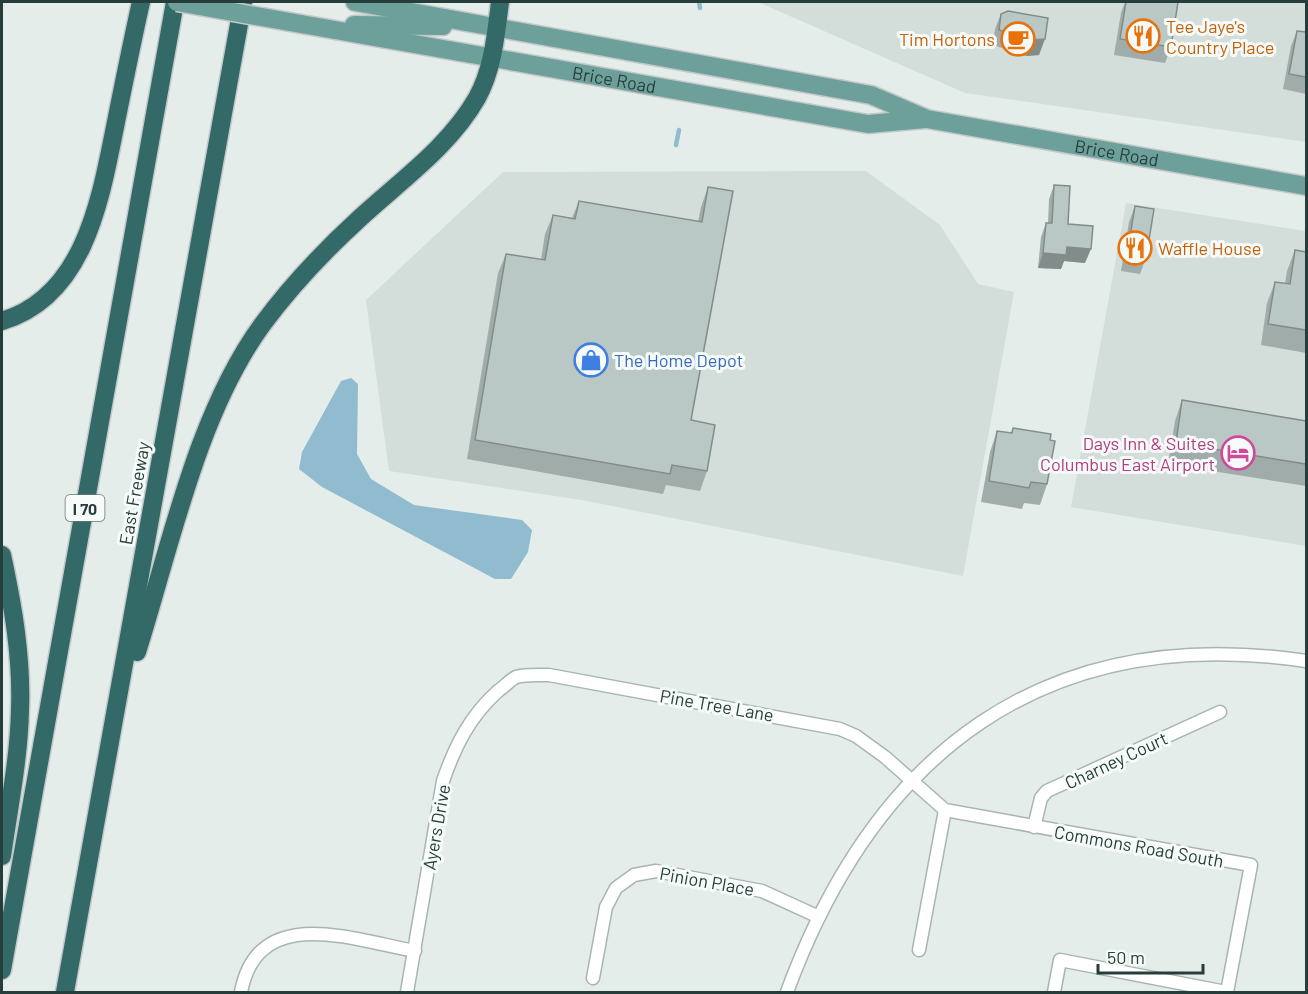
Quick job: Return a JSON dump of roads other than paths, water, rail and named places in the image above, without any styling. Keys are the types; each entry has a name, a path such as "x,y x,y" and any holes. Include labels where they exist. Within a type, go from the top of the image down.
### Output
{"highway":[{"path":"2,321 34,307 58,283 74,263 88,234 105,177 141,2"},
{"name":"I 70","path":"2,970 176,2"},
{"name":"East Freeway","path":"65,993 243,2"},
{"path":"115,719 204,437 240,363 261,326 299,280 358,219 448,138 478,97 492,59 500,2"},
{"path":"2,555 19,647 20,710 2,855"}],"main road":[{"name":"Brice Road","path":"176,2 868,124 927,119"},
{"name":"Brice Road","path":"355,2 871,95 927,119 1306,186"},
{"name":"Brice Road","path":"301,24 497,27"}],"street":[{"path":"787,993 802,951 819,917 866,836 910,780 959,736 1005,706 1054,683 1100,668 1146,659 1219,655 1306,661"},
{"name":"Pine Tree Lane","path":"509,682 528,675 549,675 821,724 856,736 885,757 910,780"},
{"name":"Ayers Drive","path":"407,993 443,781 453,751 467,725 488,700 509,682"},
{"name":"Charney Court","path":"1034,827 1041,798 1047,791 1220,712"},
{"name":"Commons Road South","path":"910,780 945,810 1251,865 1226,993 1060,960 1054,993"},
{"path":"920,950 945,810"},
{"name":"Pinion Place","path":"592,978 606,907 616,888 634,875 656,871 762,891 819,917"},
{"path":"242,993 250,965 258,954 274,941 293,934 313,933 414,951"}],"water":[{"path":"351,378 358,384 357,454 371,479 414,505 522,520 532,530 528,552 511,579 495,579 322,487 299,469 302,452 341,381"}],"waterway":[{"path":"699,2 700,8"},
{"path":"676,145 679,130"}],"place":[{"name":"Tee Jaye's Country Place","path":"1143,36"},
{"name":"Tim Hortons","path":"1018,39"},
{"name":"Waffle House","path":"1135,248"},
{"name":"The Home Depot","path":"591,360"},
{"name":"Days Inn & Suites Columbus East Airport","path":"1238,453"}]}
